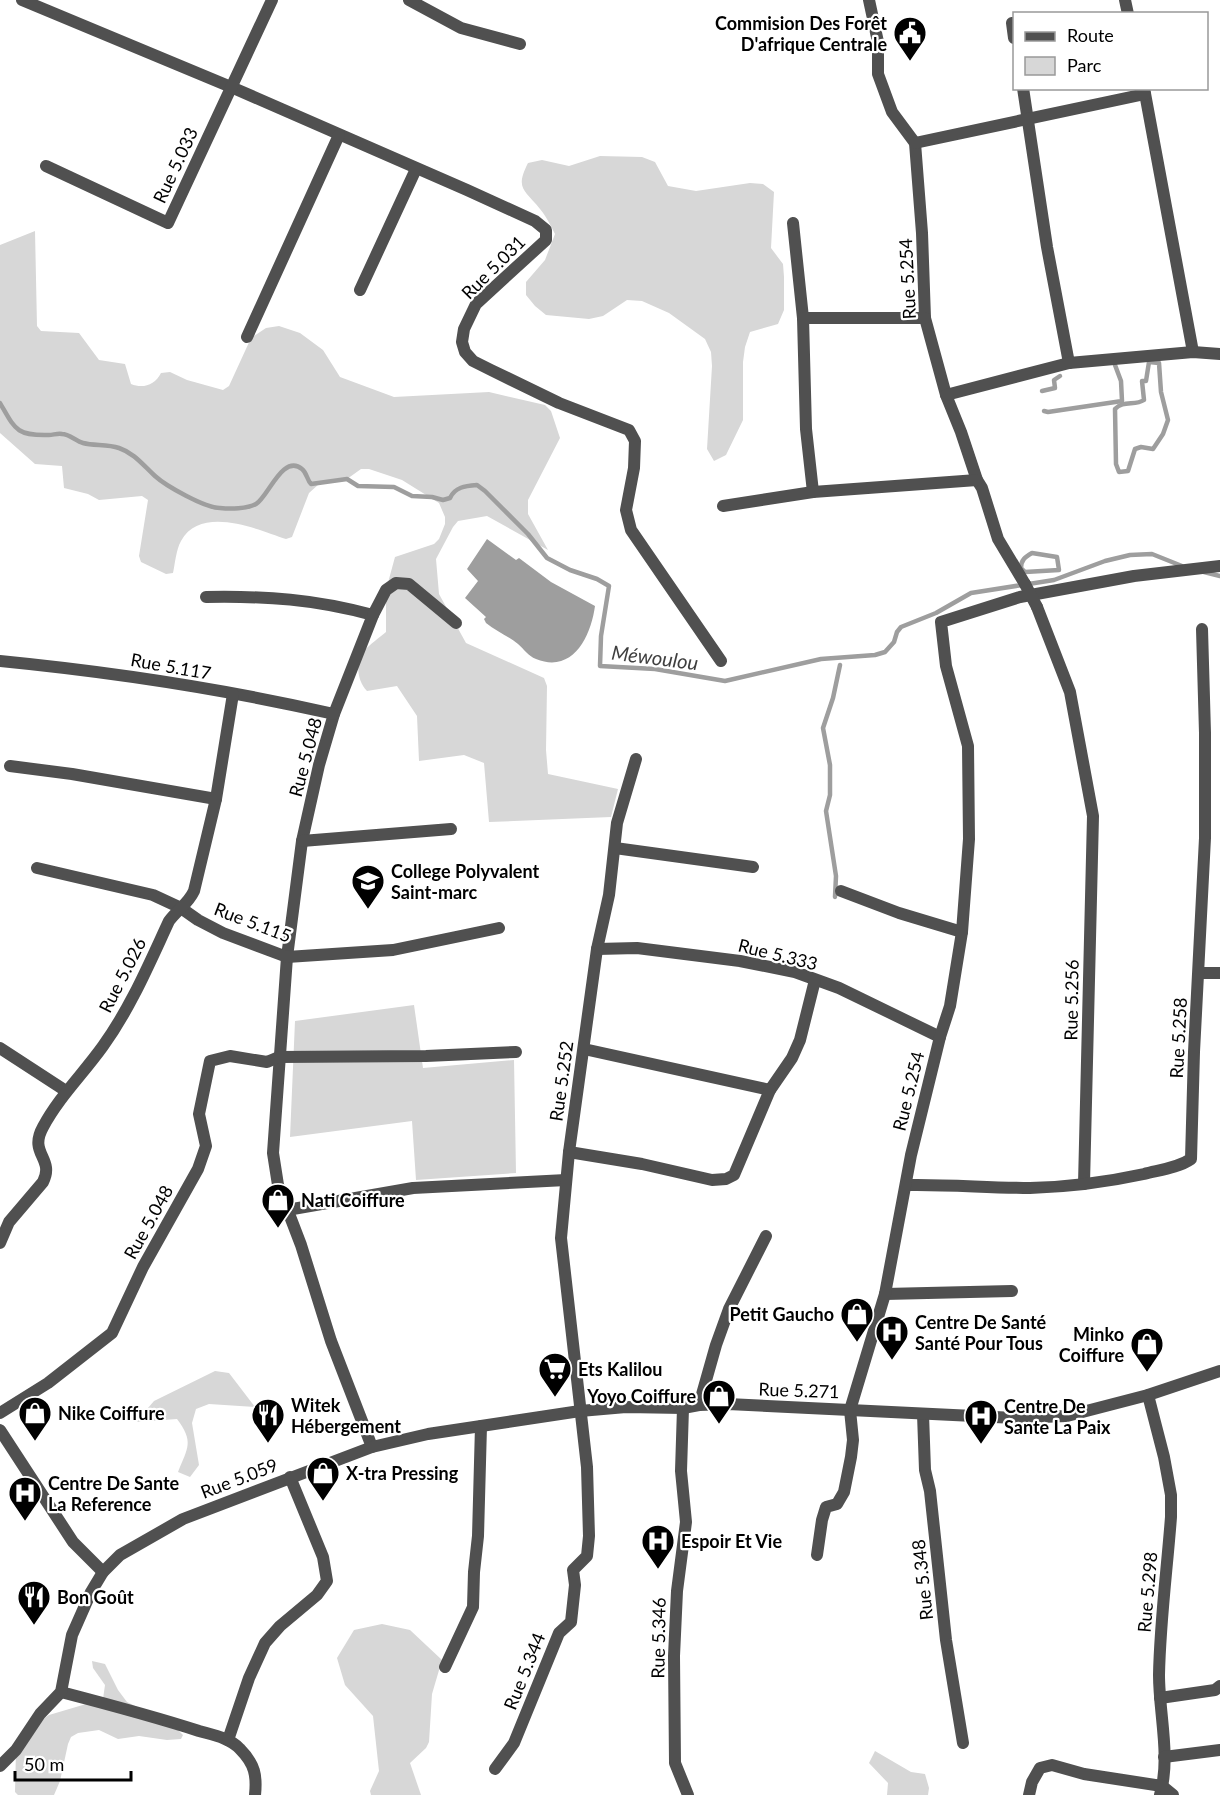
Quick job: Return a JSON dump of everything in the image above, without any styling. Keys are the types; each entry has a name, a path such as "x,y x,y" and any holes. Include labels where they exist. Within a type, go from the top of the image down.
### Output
{"street":[{"name":"Rue 5.031","path":"22,0 231,87 535,221 546,230 546,240 476,304 464,329 462,342 465,352 473,361 514,382 559,403 629,430 635,441 634,468 626,510 631,530 720,661"},
{"name":"Rue 5.033","path":"46,166 168,223 272,0"},
{"path":"869,0 878,42 878,74 892,112 915,143 1144,91 1193,352"},
{"path":"413,1 461,28 520,44"},
{"path":"1012,23 1013,30"},
{"path":"1023,90 1047,247 1070,363"},
{"path":"247,337 339,135"},
{"name":"Rue 5.254","path":"915,143 922,232 925,318 946,395 962,432 998,538 1037,607"},
{"path":"360,290 416,169"},
{"path":"793,224 803,318 806,429 813,492"},
{"path":"803,318 925,318"},
{"path":"946,395 1070,363 1193,352 1220,354"},
{"path":"723,506 813,492 977,480"},
{"name":"Rue 5.254","path":"817,1555 826,1508 837,1504 844,1492 853,1440 850,1410 885,1294 906,1185 940,1037 950,1006 962,932 969,839 968,746 946,666 941,622 1020,597 1134,576 1220,566"},
{"name":"Rue 5.048","path":"372,1447 331,1341 278,1185 273,1153 287,957 302,841 319,765 334,714 373,615 386,590 396,583 409,584 456,623"},
{"path":"206,597 281,598 322,603 373,615"},
{"name":"Rue 5.256","path":"1037,607 1070,692 1093,816 1084,1184"},
{"name":"Rue 5.258","path":"906,1185 946,1184 1030,1188 1084,1184 1159,1170 1191,1159 1205,838 1202,629"},
{"name":"Rue 5.117","path":"0,661 80,669 271,700 334,714"},
{"name":"Rue 5.026","path":"0,1243 9,1222 44,1182 47,1175 48,1167 37,1148 39,1136 66,1091 120,1021 169,921 188,903 194,891 216,799 233,694"},
{"name":"Rue 5.252","path":"580,1411 561,1238 568,1152 597,949 609,895 621,808 636,759"},
{"path":"10,766 72,774 216,799"},
{"path":"302,841 451,829"},
{"path":"615,848 753,867"},
{"name":"Rue 5.115","path":"37,868 153,895 181,908 223,933 287,957 393,950 498,928"},
{"path":"841,891 899,913 962,932"},
{"name":"Rue 5.333","path":"597,949 638,948 795,972 839,988 940,1037"},
{"path":"1200,973 1220,973"},
{"path":"568,1152 642,1164 712,1180 726,1179 734,1175 770,1090 792,1058 800,1040 815,980"},
{"path":"0,1048 66,1091"},
{"path":"584,1049 770,1090"},
{"name":"Rue 5.048","path":"0,1413 48,1383 112,1333 143,1267 198,1169 206,1146 199,1114 210,1061 230,1056 267,1062 279,1057 415,1056 516,1052"},
{"path":"287,1210 413,1188 566,1180"},
{"path":"699,1405 729,1309 766,1236"},
{"path":"885,1294 1012,1291"},
{"name":"Rue 5.271","path":"372,1447 428,1434 580,1411 626,1407 682,1408 699,1405 1015,1418 1067,1416 1148,1395 1220,1371"},
{"name":"Rue 5.298","path":"1148,1395 1171,1495 1161,1641 1160,1698 1164,1757 1161,1791"},
{"name":"Rue 5.346","path":"682,1408 681,1471 686,1522 677,1592 674,1656 675,1763 688,1795"},
{"name":"Rue 5.344","path":"495,1769 514,1743 559,1633 571,1622 575,1586 573,1570 587,1556 589,1536 587,1467 580,1411"},
{"name":"Rue 5.348","path":"923,1414 925,1470 930,1491 946,1640 963,1743"},
{"path":"445,1667 473,1607 478,1536 481,1426"},
{"path":"0,1430 74,1542 103,1572"},
{"name":"Rue 5.059","path":"62,1692 72,1635 91,1592 103,1572 120,1555 183,1519 372,1447"},
{"path":"228,1740 249,1678 265,1643 280,1626 317,1595 327,1581 323,1557 290,1477"},
{"path":"1160,1698 1215,1690 1220,1686"},
{"path":"0,1766 16,1750 40,1714 62,1692 228,1740 239,1748 250,1761 256,1778 255,1795"},
{"path":"1164,1757 1220,1750"},
{"path":"1029,1795 1032,1782 1040,1768 1052,1765 1173,1795"}],"green space":[{"path":"600,156 642,157 655,162 668,186 696,191 750,183 763,184 774,192 771,248 783,264 784,310 778,324 750,332 743,362 743,420 726,455 714,461 707,449 712,366 711,352 705,339 669,313 642,301 627,300 603,316 589,319 546,315 526,295 526,282 545,260 555,234 544,215 523,188 522,178 528,163 542,160 569,166"},
{"path":"35,231 37,326 41,331 79,333 99,360 125,364 131,384 148,385 161,373 170,372 187,380 223,390 229,386 251,338 266,328 279,326 300,333 323,350 340,377 394,397 489,392 545,405 551,411 560,438 528,500 528,514 548,550 487,516 458,521 436,559 439,594 466,643 544,678 547,686 548,774 618,789 611,817 489,822 484,763 464,755 419,761 417,716 397,686 367,691 361,682 358,666 361,655 386,632 386,590 395,557 434,544 439,539 445,524 445,517 439,503 402,480 369,469 361,469 347,479 319,484 309,493 292,537 286,539 230,523 202,524 190,530 179,545 173,573 166,574 141,562 139,556 148,500 142,496 99,500 88,494 64,488 62,466 35,464 0,433 0,245"},
{"path":"414,1005 423,1068 514,1060 516,1173 416,1180 412,1121 290,1137 295,1021"},
{"path":"215,1371 229,1373 255,1407 209,1404 196,1409 192,1423 199,1465 190,1477 178,1472 188,1445 186,1433 177,1419 136,1422 154,1401"},
{"path":"382,1624 410,1630 442,1660 432,1694 429,1742 426,1748 410,1763 421,1795 371,1795 370,1791 379,1771 373,1716 345,1685 337,1658 354,1630"},
{"path":"92,1661 105,1664 127,1702 172,1724 183,1735 181,1739 167,1740 139,1736 118,1739 99,1730 78,1733 71,1737 68,1744 60,1781 54,1795 18,1795 15,1792 16,1750 32,1727 49,1715 103,1699 105,1685 93,1668"},
{"path":"875,1751 911,1772 925,1774 929,1788 928,1795 887,1795 888,1783 869,1763"}],"shaded area":[{"path":"487,539 516,560 519,558 551,582 595,606 584,640 570,657 549,662 533,658 514,641 486,623 484,619 486,617 465,598 478,581 467,569"}],"waterway":[{"path":"1149,362 1159,363 1161,392 1168,420 1163,434 1153,449 1141,447 1135,449 1128,471 1119,472 1116,464 1115,409 1118,406 1144,400 1142,381 1146,381 1149,362"},
{"path":"1044,411 1122,401 1121,381 1115,365"},
{"path":"1042,391 1055,388 1054,380 1060,376"},
{"name":"Méwoulou","path":"0,403 13,425 23,432 38,435 65,434 83,443 119,448 134,456 168,485 196,501 213,507 238,508 256,504 282,471 295,466 304,471 311,484 347,479 358,486 394,487 412,496 443,500 450,498 455,491 461,488 477,485 528,534 547,558 609,586 601,636 600,666 655,669 725,681 821,659 875,655 885,652 894,642 901,627 936,613 971,593 1054,580 1105,561 1130,555 1152,554 1182,566"},
{"path":"1032,553 1057,557 1059,570 1025,572 1021,568 1022,563 1025,557 1032,553"},
{"name":"Méwoulou","path":"1204,572 1220,576"},
{"path":"835,897 836,876 826,811 830,795 830,765 823,728 833,698 840,665"}],"place":[{"name":"Commision Des Forêt D'afrique Centrale","path":"910,62"},
{"name":"College Polyvalent Saint-marc","path":"368,910"},
{"name":"Nati Coiffure","path":"278,1229"},
{"name":"Petit Gaucho","path":"857,1343"},
{"name":"Centre De Santé Santé Pour Tous","path":"892,1361"},
{"name":"Minko Coiffure","path":"1147,1373"},
{"name":"Ets Kalilou","path":"555,1398"},
{"name":"Yoyo Coiffure","path":"719,1425"},
{"name":"Nike Coiffure","path":"35,1442"},
{"name":"Witek Hébergement","path":"268,1444"},
{"name":"Centre De Sante La Paix","path":"981,1445"},
{"name":"X-tra Pressing","path":"323,1502"},
{"name":"Centre De Sante La Reference","path":"25,1522"},
{"name":"Espoir Et Vie","path":"658,1570"},
{"name":"Bon Goût","path":"34,1626"}]}
